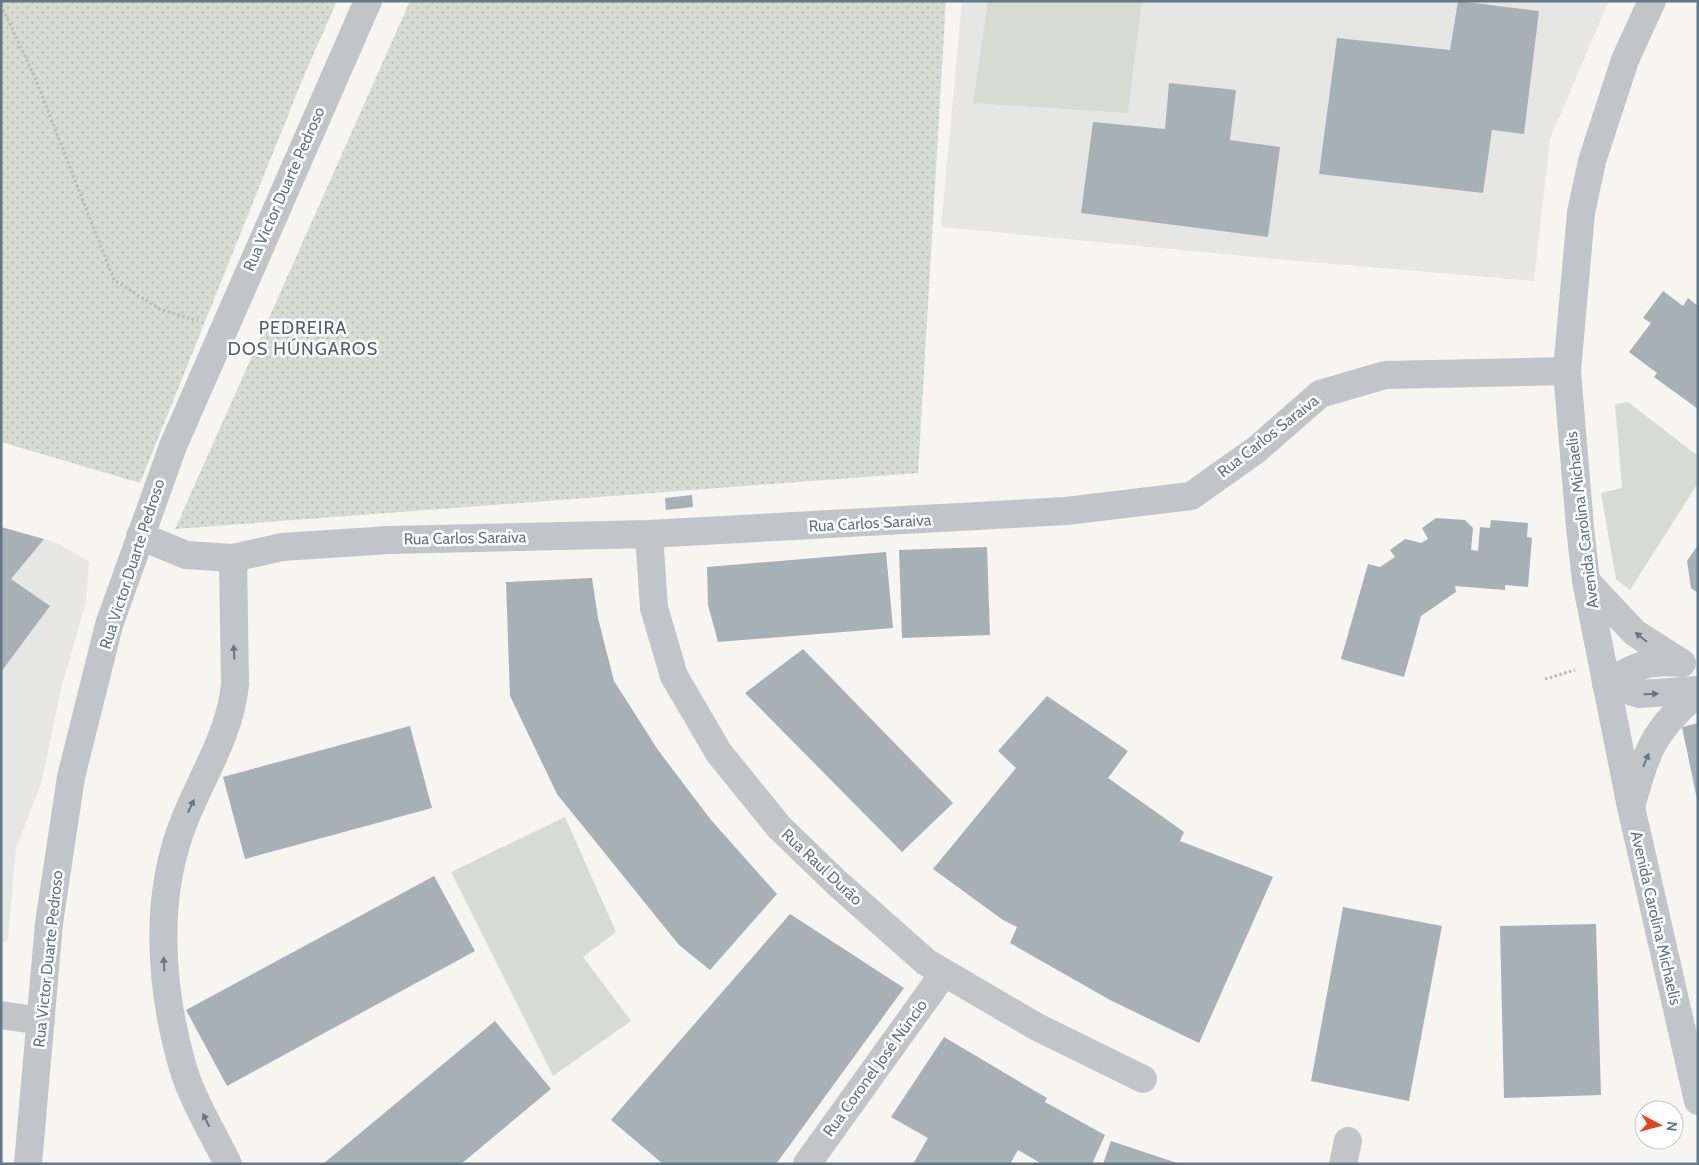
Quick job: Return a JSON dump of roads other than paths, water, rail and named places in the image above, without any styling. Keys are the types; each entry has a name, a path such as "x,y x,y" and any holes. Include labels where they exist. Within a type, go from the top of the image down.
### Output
{"street":[{"name":"Rua Victor Duarte Pedroso","path":"28,1164 50,922 71,777 109,625 173,446 222,329 368,1"},
{"name":"Avenida Carolina Michaelis","path":"1652,1 1625,60 1592,161 1581,214 1567,371 1586,581 1632,807 1691,1050 1698,1101"},
{"name":"Rua Carlos Saraiva","path":"140,536 186,555 233,558 282,546 380,540 649,534 1066,511 1191,496 1256,450 1320,394 1385,375 1567,371"},
{"name":"Rua Raul Durão","path":"649,534 654,608 674,676 720,752 779,827 837,883 926,962 1037,1027 1142,1080"},
{"path":"228,1164 183,1069 165,983 163,946 174,850 185,819 227,726 233,705 236,685 233,558"},
{"path":"1586,581 1636,633 1690,667"},
{"path":"1606,684 1642,664 1656,661 1690,667"},
{"path":"1606,684 1640,694 1698,692"},
{"path":"1632,807 1643,766 1658,732 1678,709 1698,692"},
{"name":"Rua Coronel José Núncio","path":"807,1164 944,973"},
{"path":"1,1015 41,1021"}],"district":[{"name":"PEDREIRA DOS HÚNGAROS","path":"303,338"}]}
